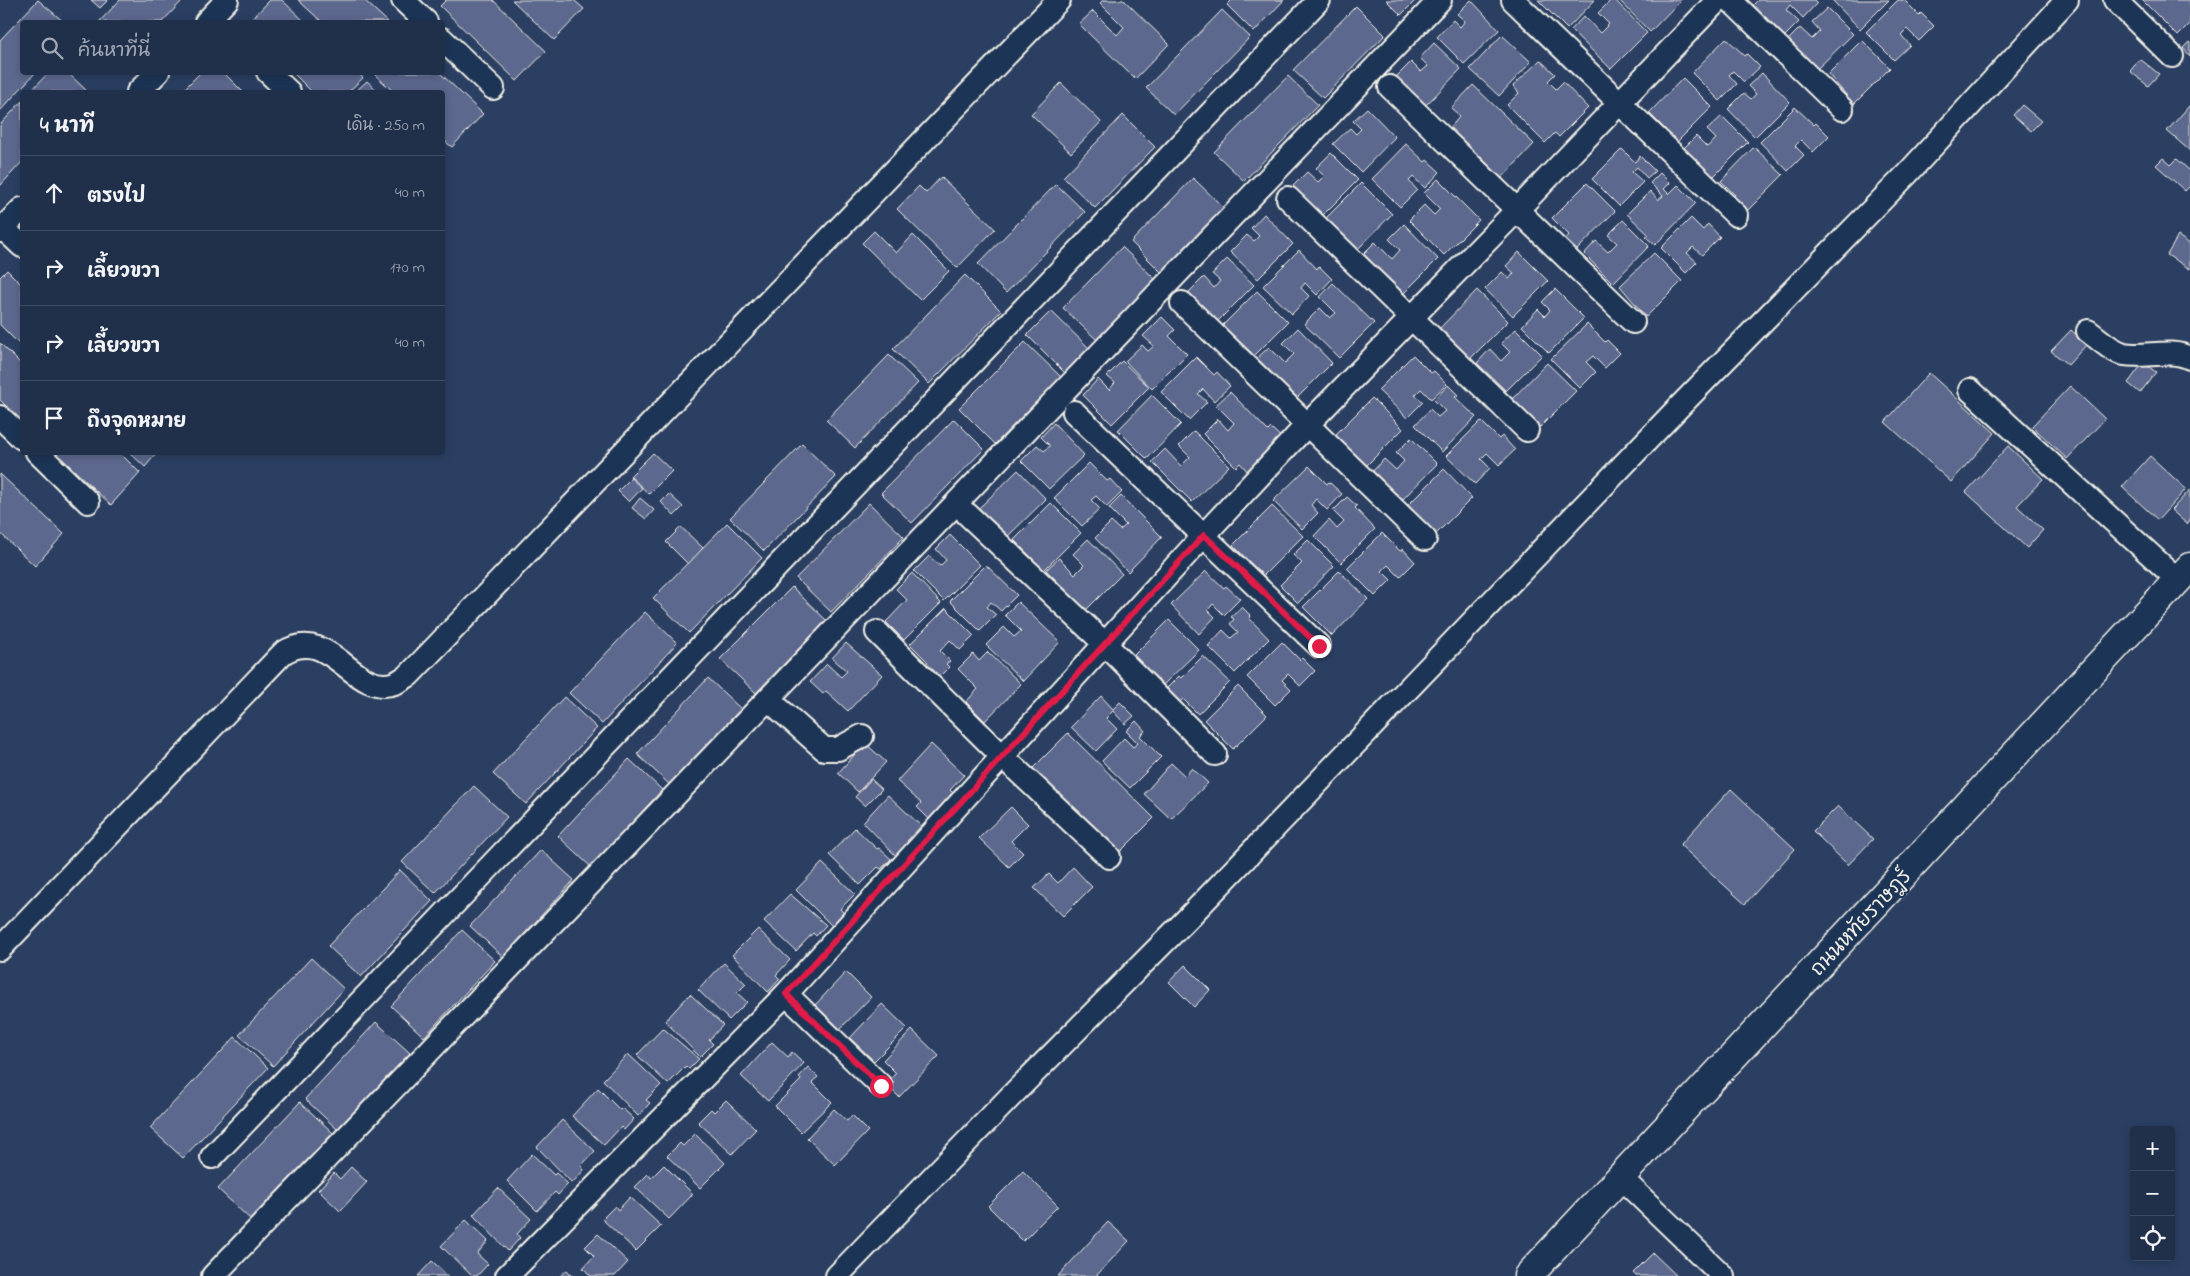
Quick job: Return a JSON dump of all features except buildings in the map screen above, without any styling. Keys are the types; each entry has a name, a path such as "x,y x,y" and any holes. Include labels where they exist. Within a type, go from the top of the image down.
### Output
{"main road":[{"name":"ถนนหทัยราษฎร์","path":"1528,1276 2184,573"}],"street":[{"path":"212,20 227,0"},
{"path":"403,0 424,20"},
{"path":"0,949 283,653 295,646 310,645 325,652 370,683 384,685 395,683 409,675 1059,0"},
{"path":"212,1157 1319,0"},
{"path":"213,1276 1440,0"},
{"path":"1513,0 1736,215"},
{"path":"507,1276 786,994 1104,643 1307,425 1718,0"},
{"path":"1730,0 1842,110"},
{"path":"837,1276 1010,1096 1186,920 1678,408 1907,174 1984,93 2067,0"},
{"path":"2115,0 2172,56"},
{"path":"445,41 494,88"},
{"path":"140,90 155,75"},
{"path":"271,75 286,90"},
{"path":"1390,87 1632,322"},
{"path":"1288,198 1527,430"},
{"path":"20,210 2,229 20,244"},
{"path":"1182,303 1424,539"},
{"path":"2088,331 2115,350 2126,354 2169,354 2190,358"},
{"path":"1970,390 2184,573"},
{"path":"1074,412 1319,646"},
{"path":"0,417 20,436"},
{"path":"40,455 88,502"},
{"path":"967,514 1104,643 1215,754"},
{"path":"877,632 1002,756 1109,857"},
{"path":"768,699 824,749 838,749 862,736"},
{"path":"786,994 881,1086"},
{"path":"1620,1177 1723,1276"}],"route":[{"path":"881,1086 786,994 1204,535 1319,646"}]}
